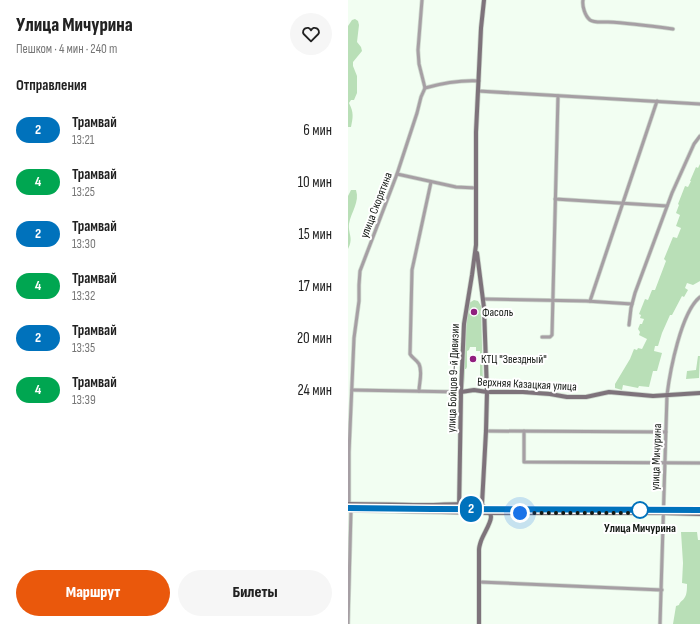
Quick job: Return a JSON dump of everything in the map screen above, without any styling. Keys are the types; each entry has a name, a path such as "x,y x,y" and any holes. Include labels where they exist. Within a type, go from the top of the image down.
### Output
{"street":[{"path":"422,0 418,50 419,64 425,88 449,82 478,81"},
{"name":"улица Бойцов 9-й Дивизии","path":"483,507 487,392 484,308 476,245 476,132 484,0"},
{"path":"583,0 585,13 590,21 614,22 673,29"},
{"name":"улица Скорятина","path":"348,624 349,452 355,331 359,301 360,271 398,174 425,88"},
{"path":"478,91 700,104"},
{"path":"542,337 550,337 552,335 558,96"},
{"path":"590,301 657,101"},
{"path":"628,325 632,304 667,206 694,144 700,136"},
{"path":"398,174 456,187 476,188"},
{"path":"419,391 420,369 418,362 411,357 410,354 411,275 431,182"},
{"path":"555,199 623,202 667,206"},
{"name":"улица Бойцов 9-й Дивизии","path":"461,512 459,505 464,324 476,245"},
{"name":"улица Мичурина","path":"660,624 666,395 671,366 679,337 689,310 700,297"},
{"path":"482,299 590,301 632,304"},
{"name":"Верхняя Казацкая улица","path":"352,390 462,392 474,390 487,392 550,394 567,397 586,397 609,392 643,396 700,393"},
{"path":"486,431 666,432"},
{"path":"524,431 524,462 700,463"},
{"path":"461,512 470,510 476,505 481,498 483,490"},
{"path":"349,504 476,505 483,507 489,513 491,519 479,546 479,624"},
{"path":"349,510 489,513 700,514"},
{"path":"479,582 662,590"}],"green space":[{"path":"355,19 358,21 359,25 357,42 362,51 353,62 357,76 357,93 354,100 351,100 349,103 353,118 351,127 348,127 348,26 352,20"},
{"path":"700,164 700,281 693,285 687,283 685,288 688,290 684,297 682,296 672,315 670,315 658,346 655,346 654,351 662,353 657,371 653,371 649,387 639,386 638,388 623,385 622,390 615,388 615,384 630,359 634,349 642,349 647,339 639,335 640,332 638,329 644,319 640,318 641,315 639,314 645,299 648,300 652,290 655,290 666,261 664,259 673,237 677,238 681,228 676,226 680,215 676,213 678,204 685,186 688,187 696,167 698,168"},
{"path":"351,190 356,190 357,199 349,224 351,242 348,249 348,196"},
{"path":"474,300 478,301 481,306 483,386 480,384 480,351 476,351 476,347 470,347 467,351 467,367 465,369 463,385 468,305"},
{"path":"698,356 700,356 699,378 686,379 687,371 696,370"},
{"path":"681,532 697,532 698,540 700,540 700,624 673,624 676,606 679,605 686,596 687,591 687,584 682,583 683,563"}],"tram line":[{"path":"348,506 700,509"},
{"name":"2","path":"348,508 700,510"}],"place":[{"name":"Фасоль","path":"474,312"},
{"name":"КТЦ \"Звездный\"","path":"473,359"},
{"name":"Улица Мичурина","path":"640,510"}],"route":[{"path":"520,513 647,513 640,510"}]}
